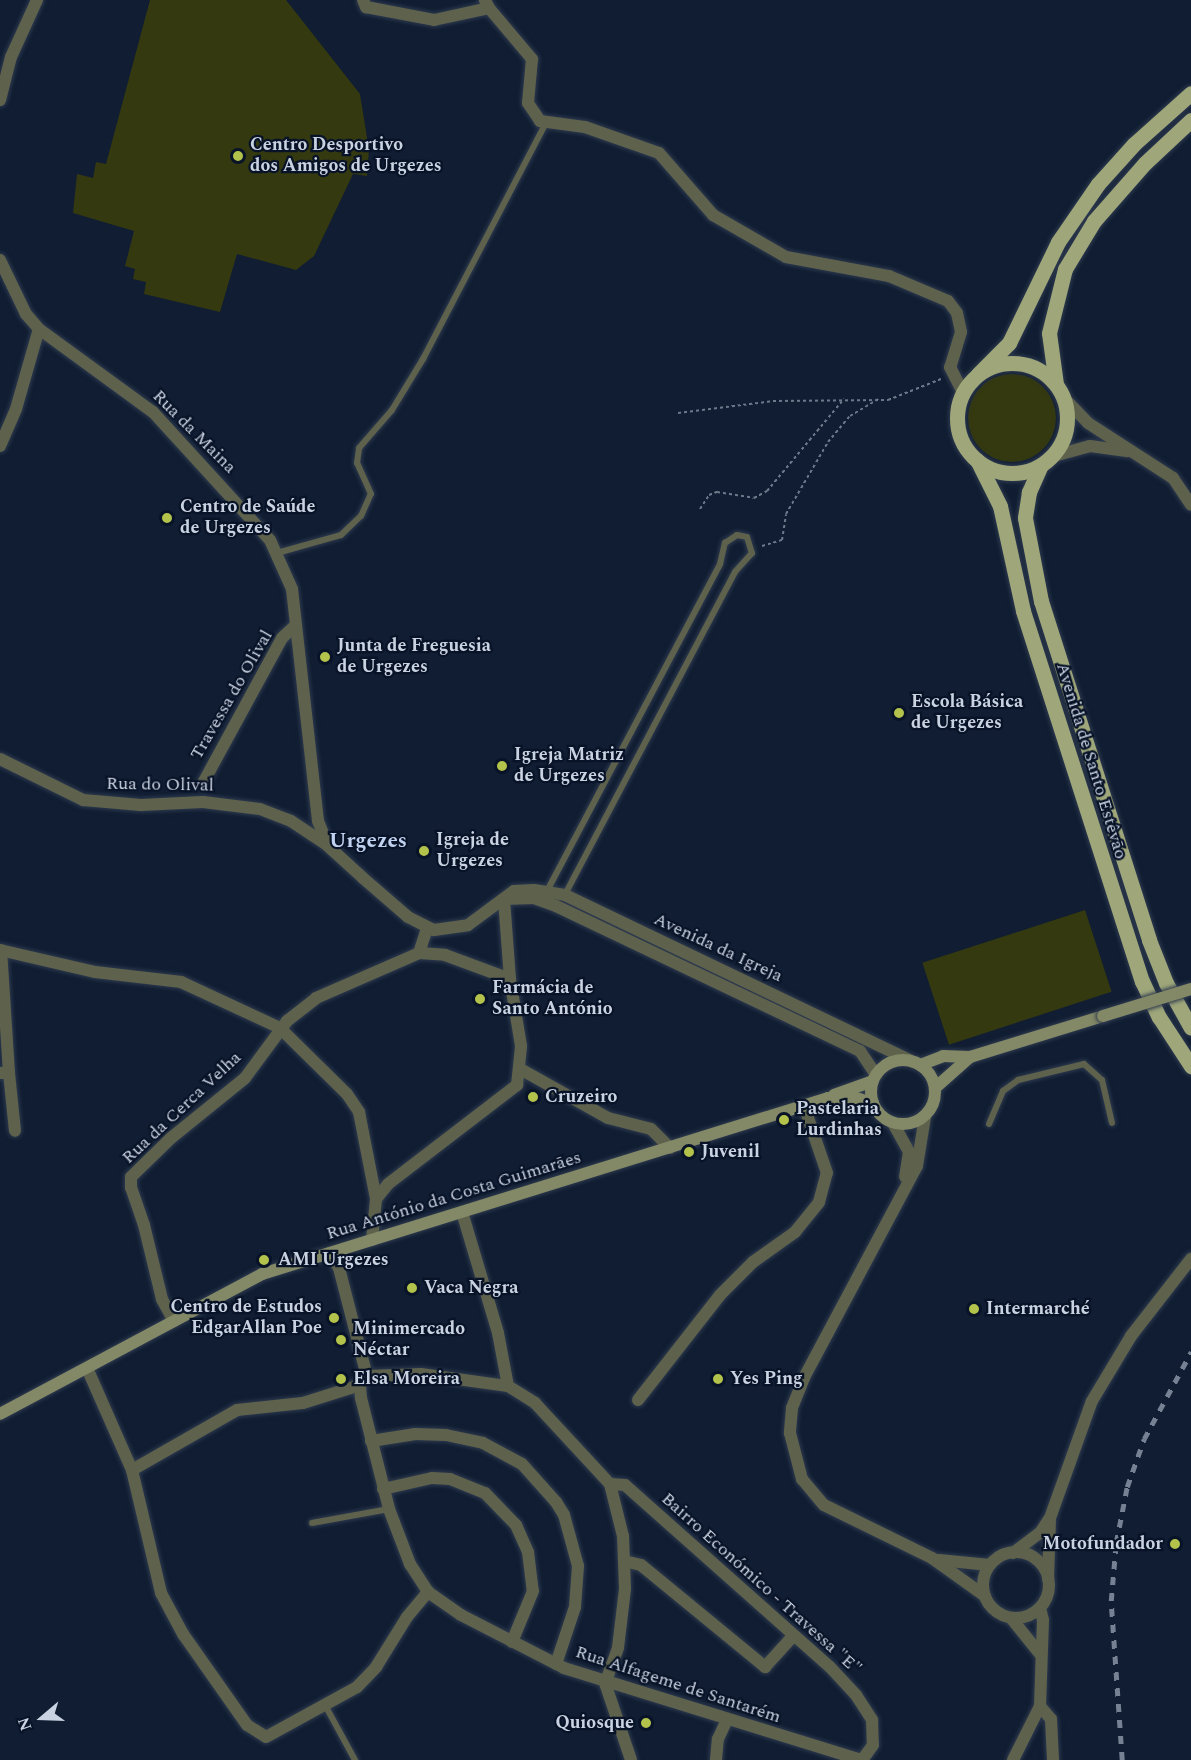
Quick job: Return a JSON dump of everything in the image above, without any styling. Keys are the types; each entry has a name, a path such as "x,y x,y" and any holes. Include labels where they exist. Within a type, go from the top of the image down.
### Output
{"main road":[{"path":"1191,93 1134,144 1098,184 1058,242 1009,344 963,392 957,423 963,443 976,460 993,469 1012,473 1046,461 1066,429 1049,333 1065,269 1094,221 1145,163 1191,120"},
{"path":"978,374 1000,364 1023,364 1059,390"},
{"name":"Avenida de Santo Estêvão","path":"976,460 1000,506 1023,611 1142,981 1159,1017 1191,1066"},
{"name":"Avenida de Santo Estêvão","path":"1046,461 1029,492 1025,518 1041,601 1152,949 1191,1028"},
{"path":"828,1098 874,1078 892,1062 917,1063 942,1056 970,1057 1191,989"},
{"path":"874,1078 873,1103 884,1118 904,1125 925,1117 932,1108 935,1088 970,1057"},
{"path":"917,1063 935,1088"},
{"name":"Rua António da Costa Guimarães","path":"0,1414 262,1274 828,1098 853,1097 873,1103"}],"street":[{"path":"0,100 6,56 37,0"},
{"path":"363,0 366,7 434,20 487,4 532,59 528,103 535,117 546,123 585,127 659,153 713,215 786,257 889,276 942,297 953,306 960,322 952,374 963,392"},
{"name":"Rua da Maina","path":"0,260 26,314 39,329 153,412 201,462 277,553 292,589 315,812 328,846 408,917 427,927 458,928"},
{"path":"0,446 16,409 39,329"},
{"path":"1059,390 1088,423 1173,478 1191,505"},
{"path":"1046,461 1090,446 1138,454"},
{"name":"Travessa do Olival","path":"203,783 282,638 295,626"},
{"name":"Rua do Olival","path":"0,759 83,800 141,805 203,802 260,809 291,821 328,846"},
{"path":"291,821 315,812"},
{"name":"Avenida da Igreja","path":"458,928 476,921 514,891 547,891 565,895 917,1063"},
{"name":"Avenida da Igreja","path":"504,899 534,898 572,913 860,1051 874,1078"},
{"path":"376,1199 388,1184 498,1102 517,1085 522,1070 510,979 504,899"},
{"path":"419,953 427,927"},
{"path":"15,1131 5,1073 0,950 95,972 181,982 280,1028 347,1094 358,1112 376,1199 372,1239"},
{"path":"280,1028 316,998 419,953 444,955 510,979"},
{"name":"Rua da Cerca Velha","path":"174,1321 162,1299 144,1225 130,1188 131,1177 171,1138 245,1078 280,1028"},
{"path":"522,1070 608,1118 651,1129 670,1148"},
{"path":"638,1400 720,1294 753,1262 795,1232 819,1202 827,1173 804,1106"},
{"path":"925,1117 917,1166 804,1378 792,1408 790,1433 793,1456 813,1495 844,1516 932,1558 985,1596 996,1611 1011,1618 1040,1654"},
{"path":"893,1123 909,1152 898,1198"},
{"path":"462,1212 498,1333 508,1386"},
{"name":"Rua Alfageme de Santarém","path":"330,1253 339,1268 363,1380 371,1441 383,1490 410,1564 428,1592 512,1642 556,1664 605,1683 862,1760"},
{"path":"932,1558 964,1565 990,1565 1013,1553 1040,1533 1050,1518 1075,1442 1101,1385 1131,1336 1191,1259"},
{"path":"87,1368 132,1470 161,1593 183,1634 247,1725 266,1737 357,1687 376,1667 407,1617 428,1592"},
{"path":"132,1470 237,1410 303,1403 363,1380 421,1374 508,1386 535,1403 610,1484 623,1536 624,1561 618,1648 605,1683 631,1760"},
{"path":"371,1441 415,1434 446,1435 483,1443 522,1464 556,1502 564,1515 578,1566 575,1607 556,1664"},
{"path":"383,1490 432,1478 450,1479 485,1493 516,1525 528,1552 533,1591 512,1642"},
{"name":"Bairro Económico - Travessa \"E\"","path":"610,1484 625,1485 830,1667 872,1720 873,1744 862,1760"},
{"path":"1011,1618 1031,1615 1046,1600 1050,1518"},
{"path":"1013,1553 1037,1560 1048,1579"},
{"path":"624,1561 641,1565 765,1667 794,1635"},
{"path":"985,1596 985,1575 990,1565"},
{"path":"1014,1760 1040,1706 1040,1654 1043,1620 1040,1608"},
{"path":"1040,1706 1051,1719 1053,1760"},
{"path":"716,1760 718,1738 727,1720"}],"lane":[{"path":"277,553 341,536 361,516 371,494 357,463 359,448 392,410 423,359 546,123"},
{"path":"547,891 716,571 725,543 742,535 752,547 749,558 735,572 565,895"},
{"path":"989,1124 1003,1091 1018,1080 1084,1064 1102,1080 1112,1123"},
{"path":"312,1523 389,1509"},
{"path":"325,1705 356,1760"}],"path":[{"path":"678,413 744,403 878,399 901,396 952,374"},
{"path":"700,508 709,495 717,492 754,498 767,491 844,399"},
{"path":"752,547 782,540 786,514 817,457 850,416 878,399"}],"green space":[{"name":"Centro Desportivo dos Amigos de Urgezes","path":"150,0 286,0 360,94 369,150 367,176 353,174 314,256 296,270 237,254 220,312 144,294 146,282 133,279 135,269 125,266 134,231 73,213 77,174 93,178 96,162 106,164"},
{"path":"1012,374 1037,381 1049,393 1056,418 1049,443 1037,455 1012,462 987,455 975,443 968,418 975,393 987,381"},
{"path":"1085,910 1112,992 949,1045 922,963"}],"railway":[{"path":"1122,1760 1111,1601 1116,1543 1127,1487 1144,1439 1191,1352"}],"place":[{"name":"Centro Desportivo dos Amigos de Urgezes","path":"238,156"},
{"name":"Centro de Saúde de Urgezes","path":"167,518"},
{"name":"Junta de Freguesia de Urgezes","path":"325,657"},
{"name":"Escola Básica de Urgezes","path":"899,713"},
{"name":"Igreja Matriz de Urgezes","path":"502,766"},
{"name":"Igreja de Urgezes","path":"424,851"},
{"name":"Farmácia de Santo António","path":"480,999"},
{"name":"Cruzeiro","path":"533,1097"},
{"name":"Pastelaria Lurdinhas","path":"784,1120"},
{"name":"Juvenil","path":"689,1152"},
{"name":"AMI Urgezes","path":"264,1260"},
{"name":"Vaca Negra","path":"412,1288"},
{"name":"Intermarché","path":"974,1309"},
{"name":"Centro de Estudos EdgarAllan Poe","path":"334,1318"},
{"name":"Minimercado Néctar","path":"341,1340"},
{"name":"Elsa Moreira","path":"341,1379"},
{"name":"Yes Ping","path":"718,1379"},
{"name":"Motofundador","path":"1175,1544"},
{"name":"Quiosque","path":"646,1723"}],"district":[{"name":"Urgezes","path":"368,841"}]}
